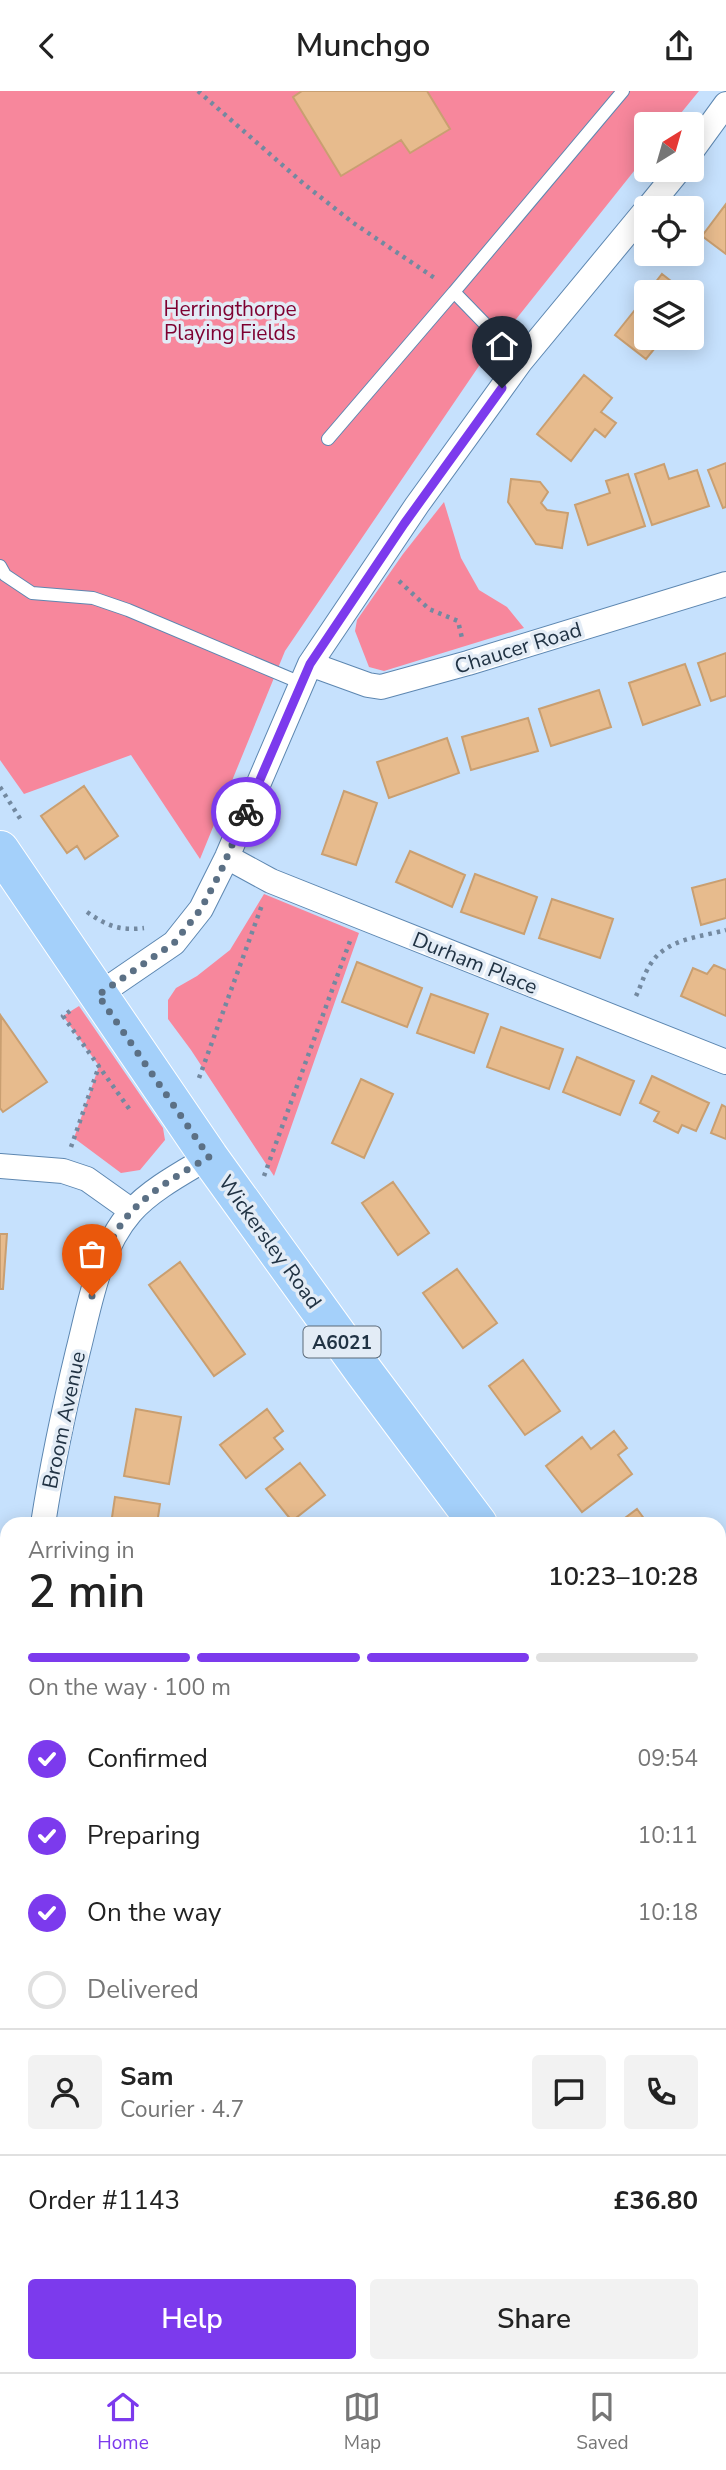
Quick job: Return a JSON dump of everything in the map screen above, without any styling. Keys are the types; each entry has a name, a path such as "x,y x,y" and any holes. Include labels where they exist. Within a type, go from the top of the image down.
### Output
{"main road":[{"name":"Wickersley Road","path":"14,840 98,995 237,1196 473,1517"}],"street":[{"path":"704,134 726,104"},
{"path":"658,196 669,182"},
{"path":"98,995 174,943 201,909 227,857 305,673 378,561 521,361 634,225"},
{"name":"Chaucer Road","path":"305,673 381,687 726,584"},
{"name":"Durham Place","path":"227,857 271,881 358,917 726,1062"},
{"name":"Broom Avenue","path":"44,1517 56,1443 104,1257 119,1227 132,1211 178,1175 209,1157"},
{"path":"0,1166 63,1171 87,1179 132,1211"}],"lane":[{"path":"328,439 623,91"},
{"path":"454,292 521,361"},
{"path":"0,566 5,575 32,593 93,598 305,673"}],"path":[{"path":"198,91 304,184 352,222 454,292"},
{"path":"378,561 429,609 458,621 468,663"},
{"path":"0,787 14,840"},
{"path":"183,1118 271,881"},
{"path":"80,905 89,914 111,926 126,930 144,928 154,921"},
{"path":"237,1196 266,1175 358,917"},
{"path":"624,1022 650,964 660,952 678,942 726,930"},
{"path":"63,1171 99,1066"}],"green space":[{"name":"Herringthorpe Playing Fields","path":"0,91 699,91 682,112 634,112 634,171 481,363 285,651 200,859 131,755 24,794 0,760"},
{"path":"444,502 461,558 479,590 507,607 524,628 384,671 369,667 355,631 357,620 403,554"},
{"path":"264,894 359,933 274,1176 168,1019 168,1000 176,988 197,976 230,950"},
{"path":"79,1006 163,1128 165,1140 140,1170 121,1173 74,1138 99,1066 63,1016"}],"building":[{"path":"302,91 427,91 450,129 410,153 401,140 341,176 293,97"},
{"path":"726,204 726,254 704,238 704,233"},
{"path":"662,274 670,280 657,280"},
{"path":"634,311 634,350 615,335"},
{"path":"634,350 653,350 646,359"},
{"path":"584,375 612,398 601,412 616,423 605,437 595,429 571,461 537,434"},
{"path":"726,463 726,507 723,508 708,470"},
{"path":"664,464 669,479 697,470 709,506 652,525 635,474"},
{"path":"628,474 645,526 588,545 575,505 610,493 606,481"},
{"path":"511,479 540,482 548,492 541,503 547,510 568,513 562,548 536,544 508,502"},
{"path":"726,653 726,696 711,701 698,663"},
{"path":"685,664 700,705 643,725 629,683"},
{"path":"599,690 611,727 551,746 539,709"},
{"path":"528,718 538,751 471,770 462,737"},
{"path":"447,738 459,773 389,798 377,762"},
{"path":"84,786 118,836 85,859 77,846 67,853 41,816"},
{"path":"344,791 377,803 356,865 322,854"},
{"path":"410,851 465,875 452,907 396,882"},
{"path":"475,874 537,897 524,934 461,912"},
{"path":"726,879 726,918 701,925 692,888"},
{"path":"552,899 613,919 600,958 539,938"},
{"path":"357,962 422,988 407,1027 342,1002"},
{"path":"714,965 726,970 726,1016 681,996 693,968 707,974"},
{"path":"431,994 488,1014 474,1053 417,1033"},
{"path":"1,1016 47,1082 3,1112 0,1108"},
{"path":"501,1027 563,1049 549,1089 487,1067"},
{"path":"577,1057 634,1081 620,1115 563,1092"},
{"path":"652,1076 709,1103 696,1131 682,1125 678,1133 654,1121 659,1112 640,1103"},
{"path":"361,1079 393,1094 364,1158 332,1143"},
{"path":"722,1105 726,1107 726,1139 711,1133"},
{"path":"393,1182 429,1233 398,1255 362,1203"},
{"path":"0,1234 7,1234 3,1289 0,1289"},
{"path":"180,1262 245,1354 214,1376 149,1285"},
{"path":"457,1269 497,1323 463,1348 423,1293"},
{"path":"523,1360 560,1411 525,1435 489,1386"},
{"path":"136,1409 181,1417 169,1484 124,1476"},
{"path":"267,1409 283,1431 274,1438 283,1449 246,1478 220,1445"},
{"path":"614,1431 627,1448 618,1455 632,1474 582,1512 546,1466 582,1437 591,1449"},
{"path":"300,1463 325,1495 297,1517 289,1517 266,1489"},
{"path":"115,1497 160,1504 158,1517 112,1517"},
{"path":"637,1509 643,1517 626,1517"}],"way so far":[{"path":"92,1296 104,1257 119,1227 132,1211 178,1175 209,1157 98,995 174,943 201,909 221,871 246,812"}],"route":[{"path":"246,812 310,664 404,524 502,388"}]}
